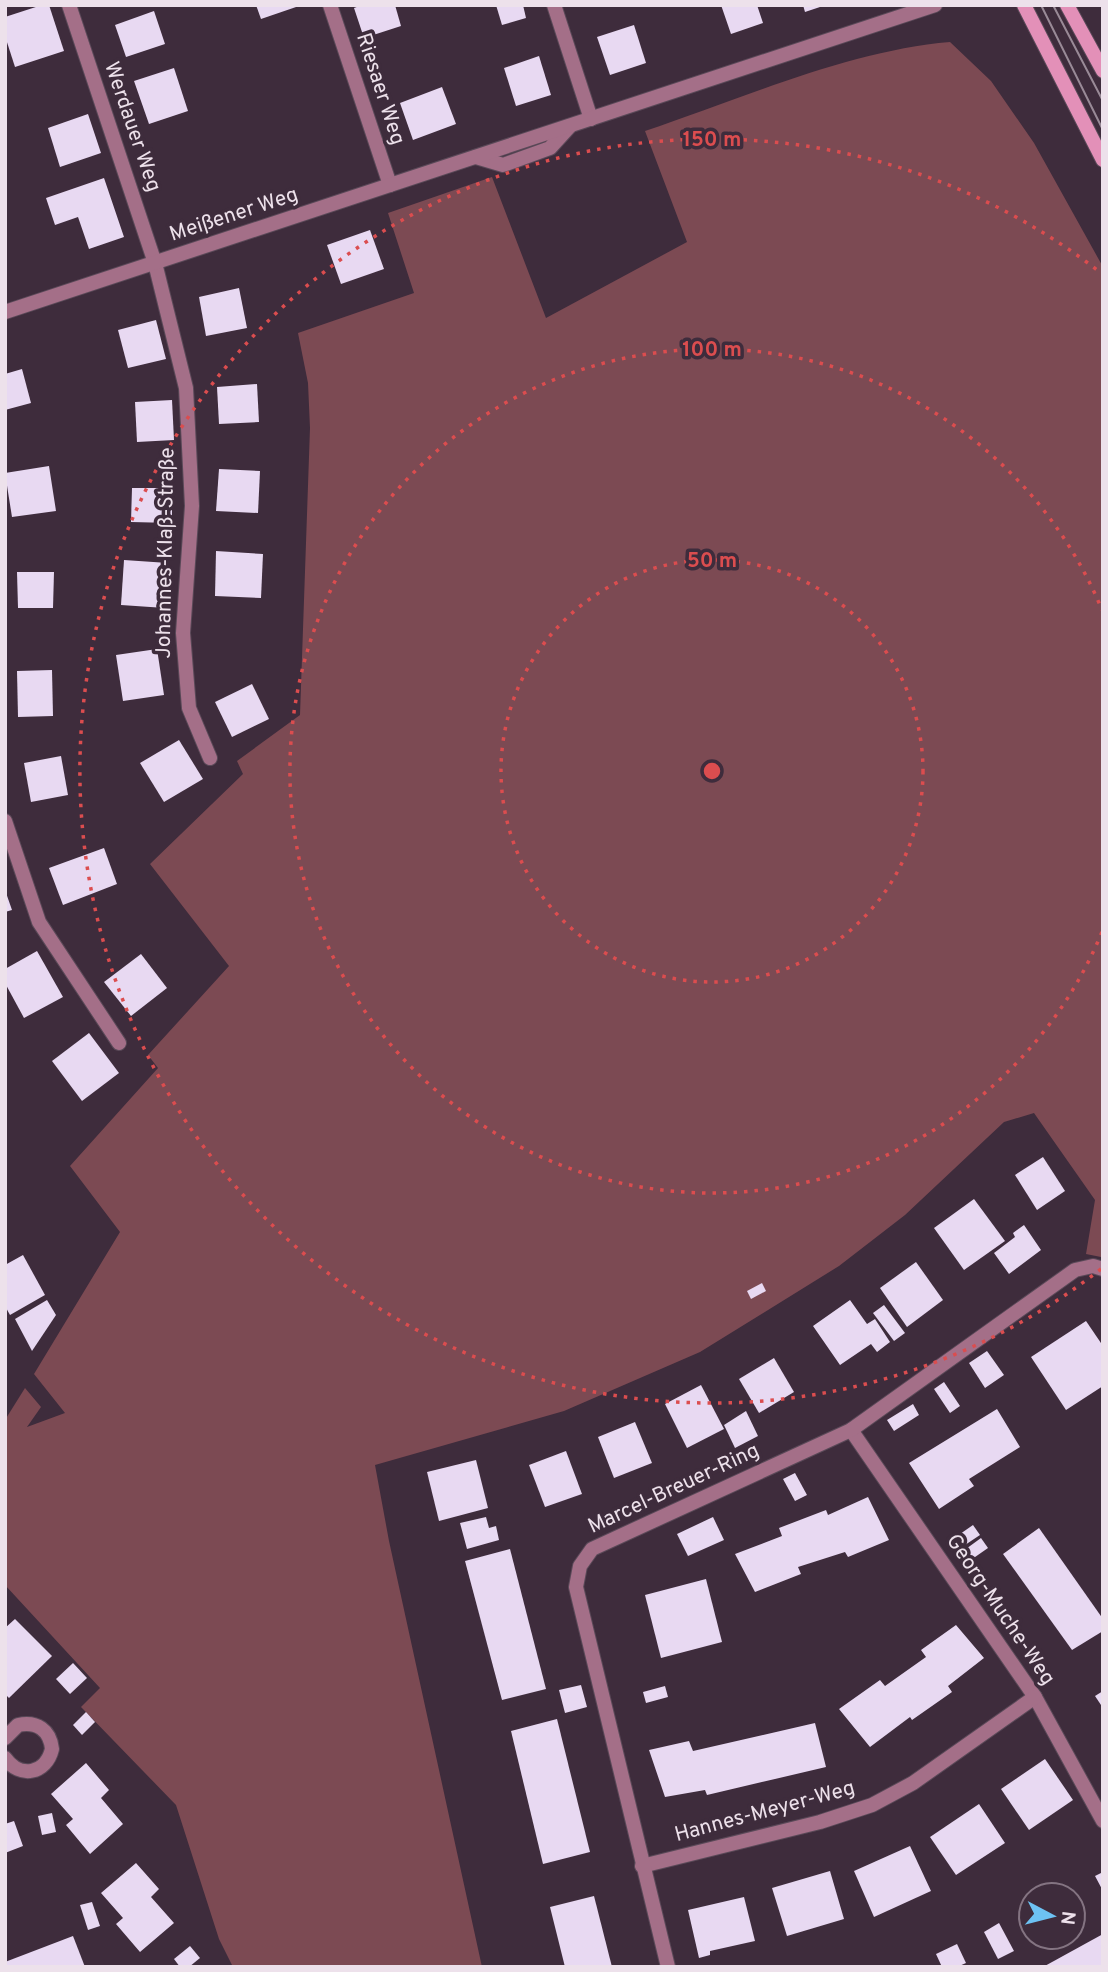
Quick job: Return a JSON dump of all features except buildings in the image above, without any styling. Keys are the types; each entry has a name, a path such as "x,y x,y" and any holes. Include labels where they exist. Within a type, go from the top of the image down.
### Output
{"main road":[{"path":"1024,5 1103,160"},
{"path":"1068,5 1103,71"}],"street":[{"name":"Werdauer Weg","path":"69,5 155,263"},
{"name":"Riesaer Weg","path":"330,5 390,185"},
{"path":"554,5 591,119"},
{"name":"Meißener Weg","path":"5,313 476,157 503,165 550,148 570,126 934,5"},
{"name":"Johannes-Klaß-Straße","path":"155,263 186,388 192,506 183,633 189,708 210,758"},
{"path":"5,821 38,922 119,1044"},
{"name":"Marcel-Breuer-Ring","path":"668,1967 576,1587 580,1566 592,1549 851,1430 1075,1270 1093,1266 1103,1269"},
{"name":"Georg-Muche-Weg","path":"851,1430 1035,1697 1103,1821"},
{"name":"Hannes-Meyer-Weg","path":"642,1866 820,1822 872,1805 912,1783 1035,1697"},
{"path":"5,1738 18,1725 34,1724 47,1734 52,1749 45,1764 31,1772 15,1769 5,1758"}],"shaded area":[{"path":"950,42 991,81 1034,143 1103,267 1101,1257 1086,1254 1095,1200 1034,1113 1004,1122 905,1215 839,1266 700,1352 564,1411 375,1465 389,1541 482,1967 233,1967 219,1939 176,1805 81,1707 100,1688 5,1585 5,1420 25,1388 41,1407 27,1427 65,1413 34,1374 120,1232 70,1166 158,1068 148,1055 229,966 150,864 243,774 237,761 300,715 310,428 308,383 298,333 414,293 388,213 492,177 546,318 687,242 645,131 835,65 912,47"}],"tram line":[{"path":"1041,5 1103,130"},
{"path":"1053,5 1103,101"}]}
